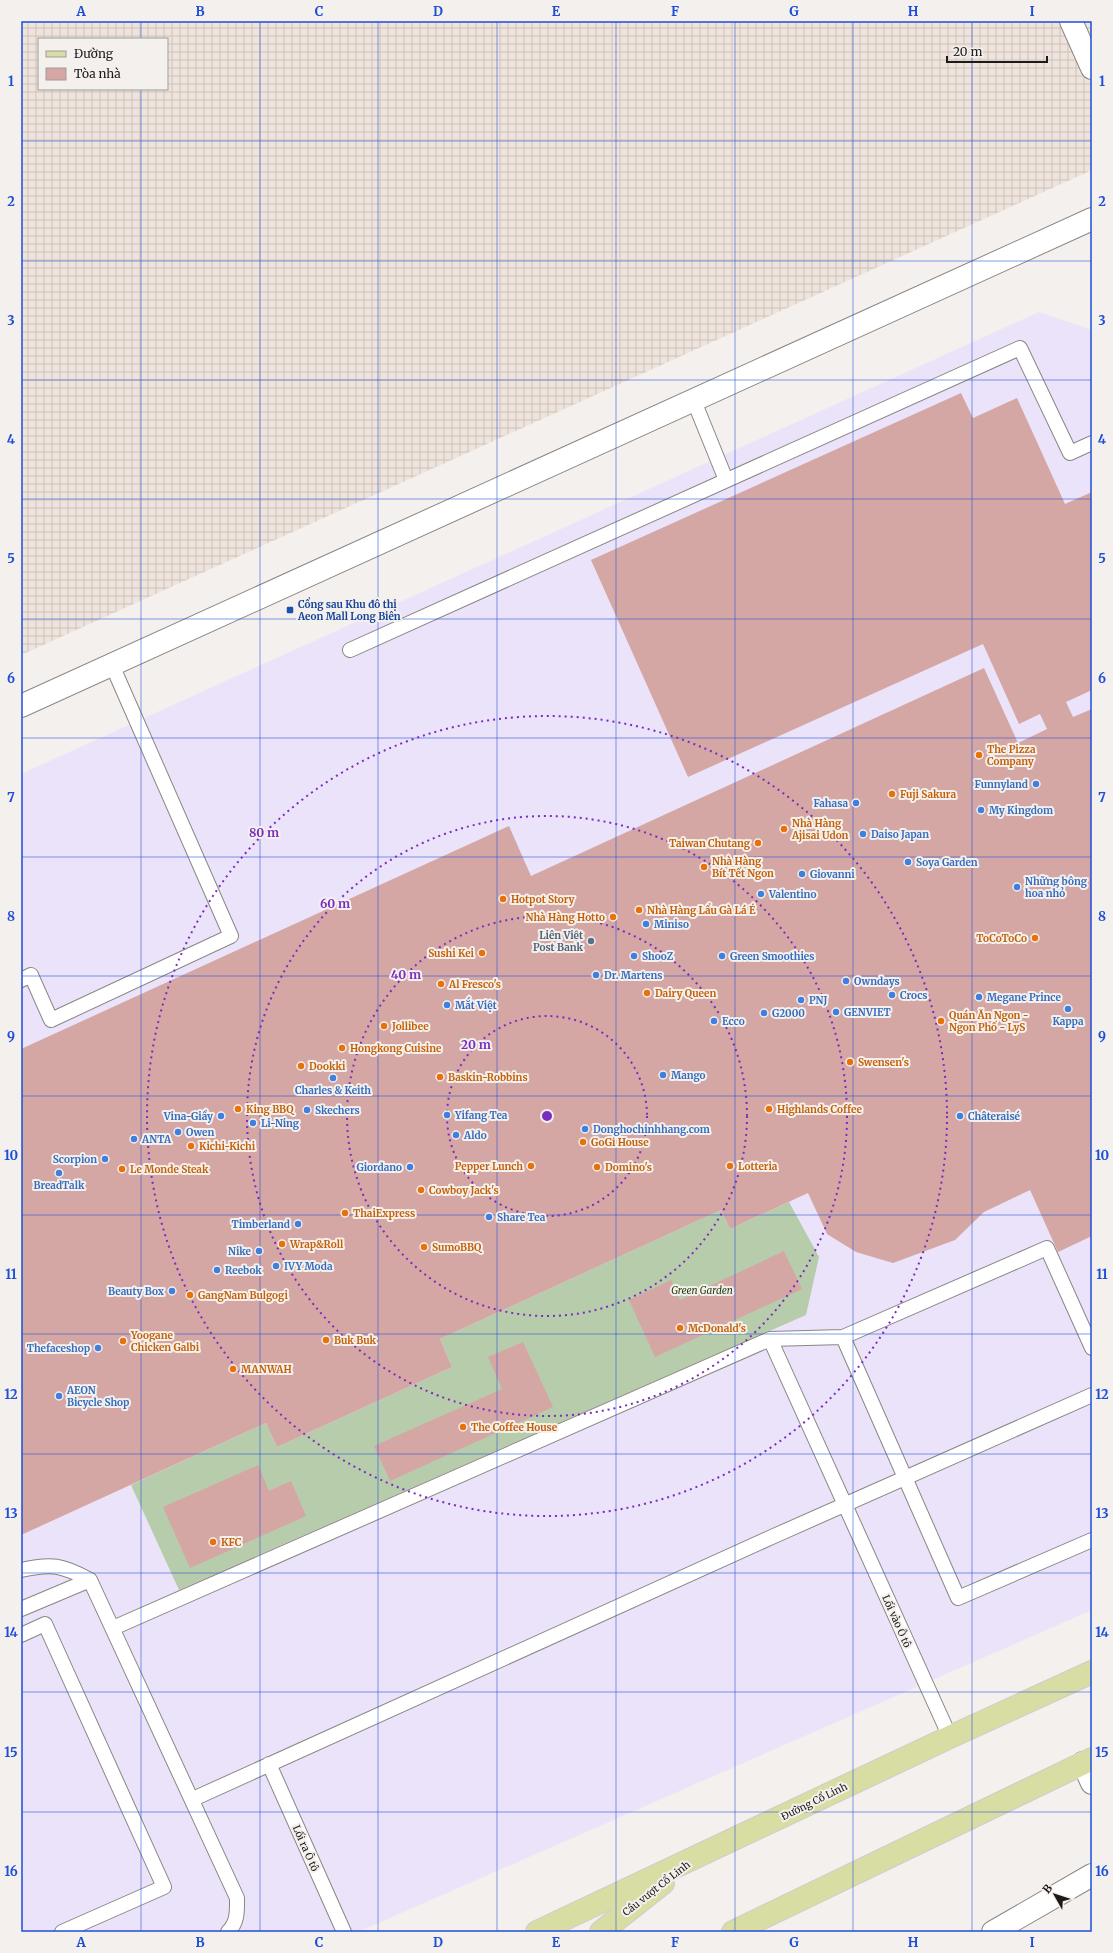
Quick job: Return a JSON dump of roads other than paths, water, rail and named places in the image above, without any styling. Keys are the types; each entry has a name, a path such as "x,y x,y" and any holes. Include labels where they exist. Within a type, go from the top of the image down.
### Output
{"main road":[{"name":"Đường Cổ Linh","path":"537,1932 950,1737 1092,1672"},
{"path":"733,1932 1087,1761"},
{"name":"Cầu vượt Cổ Linh","path":"601,1932 692,1860"}],"street":[{"path":"1071,21 1092,68"},
{"path":"21,706 1092,219"},
{"path":"1087,1761 1092,1783"},
{"path":"993,1932 1092,1875"}],"lane":[{"path":"350,650 1020,348 1070,453 1092,442"},
{"path":"694,401 726,480"},
{"path":"21,980 31,976 51,1020 230,936 112,665"},
{"path":"113,1628 770,1339 843,1337 1047,1248 1092,1348"},
{"path":"843,1337 958,1598 1092,1540"},
{"name":"Lối vào Ô tô","path":"770,1339 950,1737"},
{"path":"193,1799 1092,1395"},
{"path":"21,1570 45,1565 67,1568 90,1580 193,1799 237,1898 237,1913 234,1926 228,1932"},
{"path":"21,1609 90,1580"},
{"path":"21,1635 45,1624 164,1887 62,1932"},
{"name":"Lối ra Ô tô","path":"269,1764 344,1932"}],"place":[{"name":"Cổng sau Khu đô thị Aeon Mall Long Biên","path":"290,610"},
{"name":"The Pizza Company","path":"979,755"},
{"name":"Funnyland","path":"1036,784"},
{"name":"Fuji Sakura","path":"892,794"},
{"name":"Fahasa","path":"856,803"},
{"name":"My Kingdom","path":"981,810"},
{"name":"Nhà Hàng Ajisai Udon","path":"784,829"},
{"name":"Daiso Japan","path":"863,834"},
{"name":"Taiwan Chutang","path":"758,843"},
{"name":"Soya Garden","path":"908,862"},
{"name":"Nhà Hàng Bít Tết Ngon","path":"704,867"},
{"name":"Giovanni","path":"802,874"},
{"name":"Những bông hoa nhỏ","path":"1017,887"},
{"name":"Valentino","path":"761,894"},
{"name":"Hotpot Story","path":"503,899"},
{"name":"Nhà Hàng Lẩu Gà Lá É","path":"639,910"},
{"name":"Nhà Hàng Hotto","path":"613,917"},
{"name":"Miniso","path":"646,924"},
{"name":"ToCoToCo","path":"1035,938"},
{"name":"Liên Việt Post Bank","path":"591,941"},
{"name":"Sushi Kei","path":"482,953"},
{"name":"ShooZ","path":"634,956"},
{"name":"Green Smoothies","path":"722,956"},
{"name":"Dr. Martens","path":"596,975"},
{"name":"Owndays","path":"846,981"},
{"name":"Al Fresco's","path":"441,984"},
{"name":"Dairy Queen","path":"647,993"},
{"name":"Crocs","path":"892,995"},
{"name":"Megane Prince","path":"979,997"},
{"name":"PNJ","path":"801,1000"},
{"name":"Mắt Việt","path":"447,1005"},
{"name":"Kappa","path":"1068,1009"},
{"name":"GENVIET","path":"836,1012"},
{"name":"G2000","path":"764,1013"},
{"name":"Ecco","path":"714,1021"},
{"name":"Quán Ăn Ngon - Ngon Phố - LyS","path":"941,1021"},
{"name":"Jollibee","path":"384,1026"},
{"name":"Hongkong Cuisine","path":"342,1048"},
{"name":"Swensen's","path":"850,1062"},
{"name":"Dookki","path":"301,1066"},
{"name":"Mango","path":"663,1075"},
{"name":"Baskin-Robbins","path":"440,1077"},
{"name":"Charles & Keith","path":"333,1078"},
{"name":"King BBQ","path":"238,1109"},
{"name":"Highlands Coffee","path":"769,1109"},
{"name":"Skechers","path":"307,1110"},
{"name":"Yifang Tea","path":"447,1115"},
{"name":"Vina-Giầy","path":"221,1116"},
{"name":"Châteraisé","path":"960,1116"},
{"name":"Li-Ning","path":"253,1123"},
{"name":"Donghochinhhang.com","path":"585,1129"},
{"name":"Owen","path":"178,1132"},
{"name":"Aldo","path":"456,1135"},
{"name":"ANTA","path":"134,1139"},
{"name":"GoGi House","path":"583,1142"},
{"name":"Kichi-Kichi","path":"191,1146"},
{"name":"Scorpion","path":"105,1159"},
{"name":"Pepper Lunch","path":"531,1166"},
{"name":"Lotteria","path":"730,1166"},
{"name":"Giordano","path":"410,1167"},
{"name":"Domino's","path":"597,1167"},
{"name":"Le Monde Steak","path":"122,1169"},
{"name":"BreadTalk","path":"59,1173"},
{"name":"Cowboy Jack's","path":"421,1190"},
{"name":"ThaiExpress","path":"345,1213"},
{"name":"Share Tea","path":"489,1217"},
{"name":"Timberland","path":"298,1224"},
{"name":"Wrap&Roll","path":"282,1244"},
{"name":"SumoBBQ","path":"424,1247"},
{"name":"Nike","path":"259,1251"},
{"name":"IVY Moda","path":"276,1266"},
{"name":"Reebok","path":"217,1270"},
{"name":"Beauty Box","path":"172,1291"},
{"name":"GangNam Bulgogi","path":"190,1295"},
{"name":"McDonald's","path":"680,1328"},
{"name":"Buk Buk","path":"326,1340"},
{"name":"Yoogane Chicken Galbi","path":"123,1341"},
{"name":"Thefaceshop","path":"98,1348"},
{"name":"MANWAH","path":"233,1369"},
{"name":"AEON Bicycle Shop","path":"59,1396"},
{"name":"The Coffee House","path":"463,1427"},
{"name":"KFC","path":"213,1542"}],"park label":[{"name":"Green Garden","path":"702,1290"}]}
